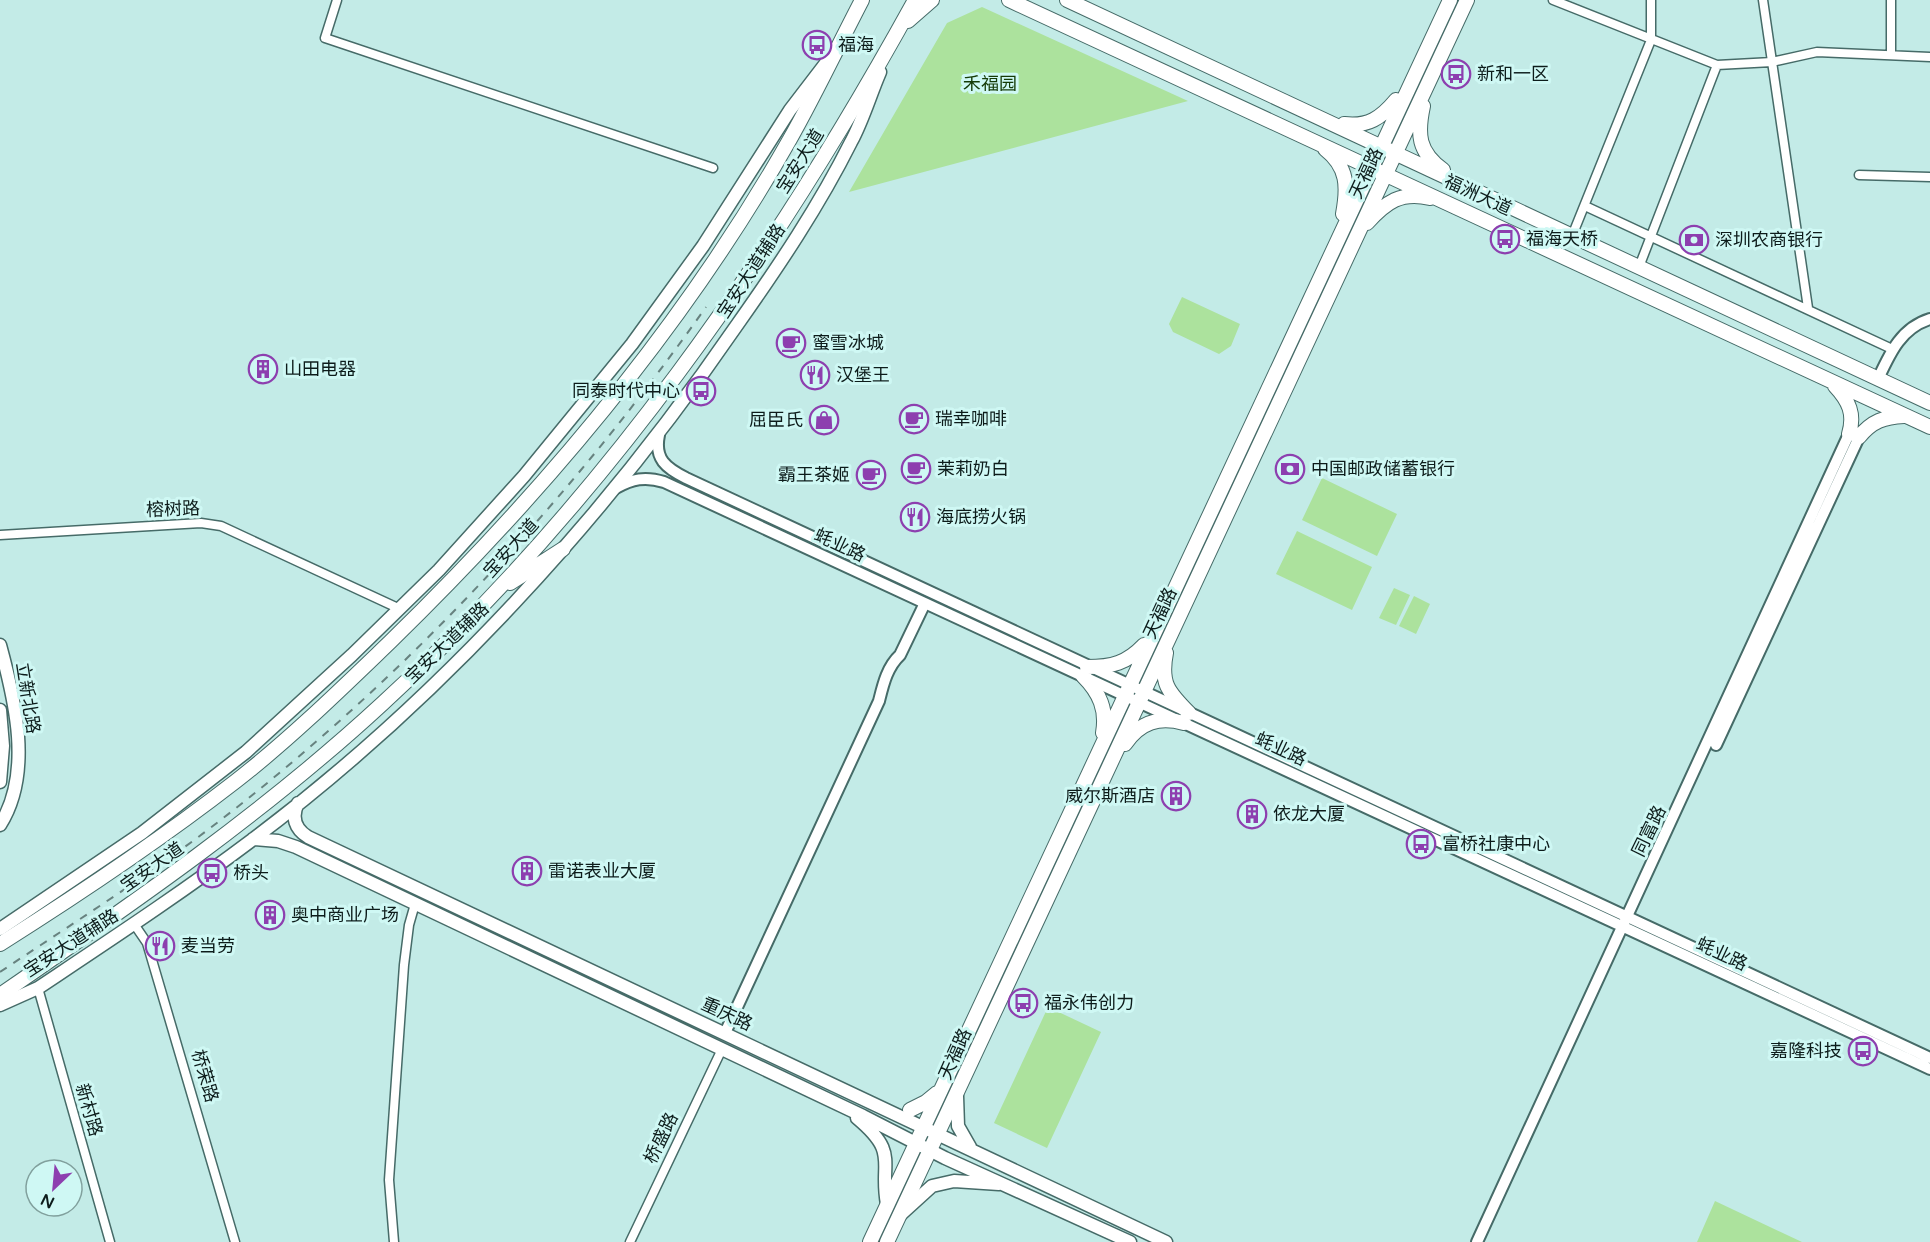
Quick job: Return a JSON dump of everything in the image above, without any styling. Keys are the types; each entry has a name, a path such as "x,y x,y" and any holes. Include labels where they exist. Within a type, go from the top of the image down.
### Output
{"main road":[{"path":"0,929 174,810 246,752 400,609 524,476 632,344 703,246 790,110 837,48 852,0"},
{"name":"宝安大道","path":"0,944 137,854 238,780 347,684 493,539 634,370 686,301 785,147 862,0"},
{"name":"宝安大道","path":"0,995 212,847 264,805 380,706 496,592 604,468 680,372 782,223 845,124 915,0"},
{"path":"894,39 905,24 932,0"},
{"name":"福洲大道","path":"1009,0 1037,6 1311,138 1930,427"},
{"name":"福洲大道","path":"1067,0 1930,403"},
{"name":"天福路","path":"870,1242 1380,145 1450,0"},
{"name":"天福路","path":"887,1242 1467,0"},
{"name":"宝安大道辅路","path":"0,1005 38,987 134,924 253,839 299,803 451,667 563,549 659,435 757,297 812,212 850,144 894,39"},
{"path":"1318,117 1345,125 1371,123 1395,102 1413,76"},
{"path":"1427,84 1419,128 1420,142 1425,154 1435,164 1464,185"},
{"path":"1311,138 1333,155 1343,168 1347,181 1340,232"},
{"path":"1358,234 1386,203 1397,197 1411,195 1453,204"},
{"path":"1829,380 1848,400 1854,436 1886,417 1906,416"},
{"path":"496,592 563,549"},
{"path":"1095,759 1103,732 1103,709 1085,672 1116,665 1133,657 1157,626"},
{"path":"1170,635 1164,668 1165,683 1171,696 1187,718"},
{"name":"立新北路","path":"0,645 15,714 18,763 14,797 0,825"},
{"name":"立新北路","path":"0,710 3,746 0,782"},
{"path":"1110,765 1129,737 1146,724 1164,718 1187,718"},
{"name":"重庆路","path":"299,803 295,821 302,834 1166,1242"},
{"name":"重庆路","path":"253,839 288,844 843,1106 931,1151 1130,1242"},
{"path":"356,876 362,862"},
{"path":"875,1104 900,1111 910,1110 926,1102 942,1086"},
{"path":"958,1092 956,1111 958,1126 961,1135 976,1153"},
{"path":"843,1106 873,1131 885,1151 887,1204"},
{"path":"898,1217 932,1186 954,1181 1004,1184"}],"street":[{"path":"338,0 324,38 713,168"},
{"path":"1553,0 1717,65 1772,62 1817,52 1930,57"},
{"path":"1572,236 1651,40 1651,0"},
{"path":"1763,0 1808,308"},
{"path":"1891,0 1891,55"},
{"path":"1639,267 1717,65"},
{"path":"1859,175 1930,177"},
{"path":"1585,206 1892,349"},
{"path":"1878,379 1892,349 1906,332 1918,323 1930,319"},
{"name":"蚝业路","path":"659,435 657,451 660,460 674,472 1085,672"},
{"name":"同富路","path":"1477,1242 1854,436"},
{"name":"蚝业路","path":"616,488 633,479 664,482 925,603 1127,690 1626,922 1930,1058"},
{"name":"榕树路","path":"0,535 201,523 221,526 400,609"},
{"path":"725,1033 879,701 885,679 894,661 900,655 925,603"},
{"path":"394,1242 389,1180 404,966 408,925 415,904"},
{"name":"蚝业路","path":"1626,922 1930,1069"},
{"name":"同富路","path":"1483,1242 1626,922"},
{"name":"桥荣路","path":"134,924 147,943 235,1242"},
{"name":"新村路","path":"38,987 110,1242"},
{"name":"桥盛路","path":"630,1242 722,1049"}],"green space":[{"name":"禾福园","path":"982,7 1188,101 849,192 947,23"},
{"path":"1182,297 1240,324 1231,346 1219,354 1173,332 1169,324"},
{"path":"1322,478 1397,514 1377,556 1302,520"},
{"path":"1297,531 1372,567 1352,610 1276,574"},
{"path":"1394,588 1410,595 1396,625 1379,618"},
{"path":"1414,596 1430,604 1416,634 1399,626"},
{"path":"1048,1007 1101,1032 1047,1148 994,1123"},
{"path":"1715,1201 1802,1242 1697,1242"}],"railway":[{"path":"0,972 168,859 222,819 357,705 483,581 543,515 600,447 706,307"}],"place":[{"name":"福海","path":"817,45"},
{"name":"新和一区","path":"1456,74"},
{"name":"福海天桥","path":"1505,239"},
{"name":"深圳农商银行","path":"1694,240"},
{"name":"蜜雪冰城","path":"791,343"},
{"name":"山田电器","path":"263,369"},
{"name":"汉堡王","path":"815,375"},
{"name":"同泰时代中心","path":"701,391"},
{"name":"瑞幸咖啡","path":"914,419"},
{"name":"屈臣氏","path":"824,420"},
{"name":"茉莉奶白","path":"916,469"},
{"name":"中国邮政储蓄银行","path":"1290,469"},
{"name":"霸王茶姬","path":"871,475"},
{"name":"海底捞火锅","path":"915,517"},
{"name":"威尔斯酒店","path":"1176,796"},
{"name":"依龙大厦","path":"1252,814"},
{"name":"富桥社康中心","path":"1421,844"},
{"name":"雷诺表业大厦","path":"527,871"},
{"name":"桥头","path":"212,873"},
{"name":"奥中商业广场","path":"270,915"},
{"name":"麦当劳","path":"160,946"},
{"name":"福永伟创力","path":"1023,1003"},
{"name":"嘉隆科技","path":"1863,1051"}]}
